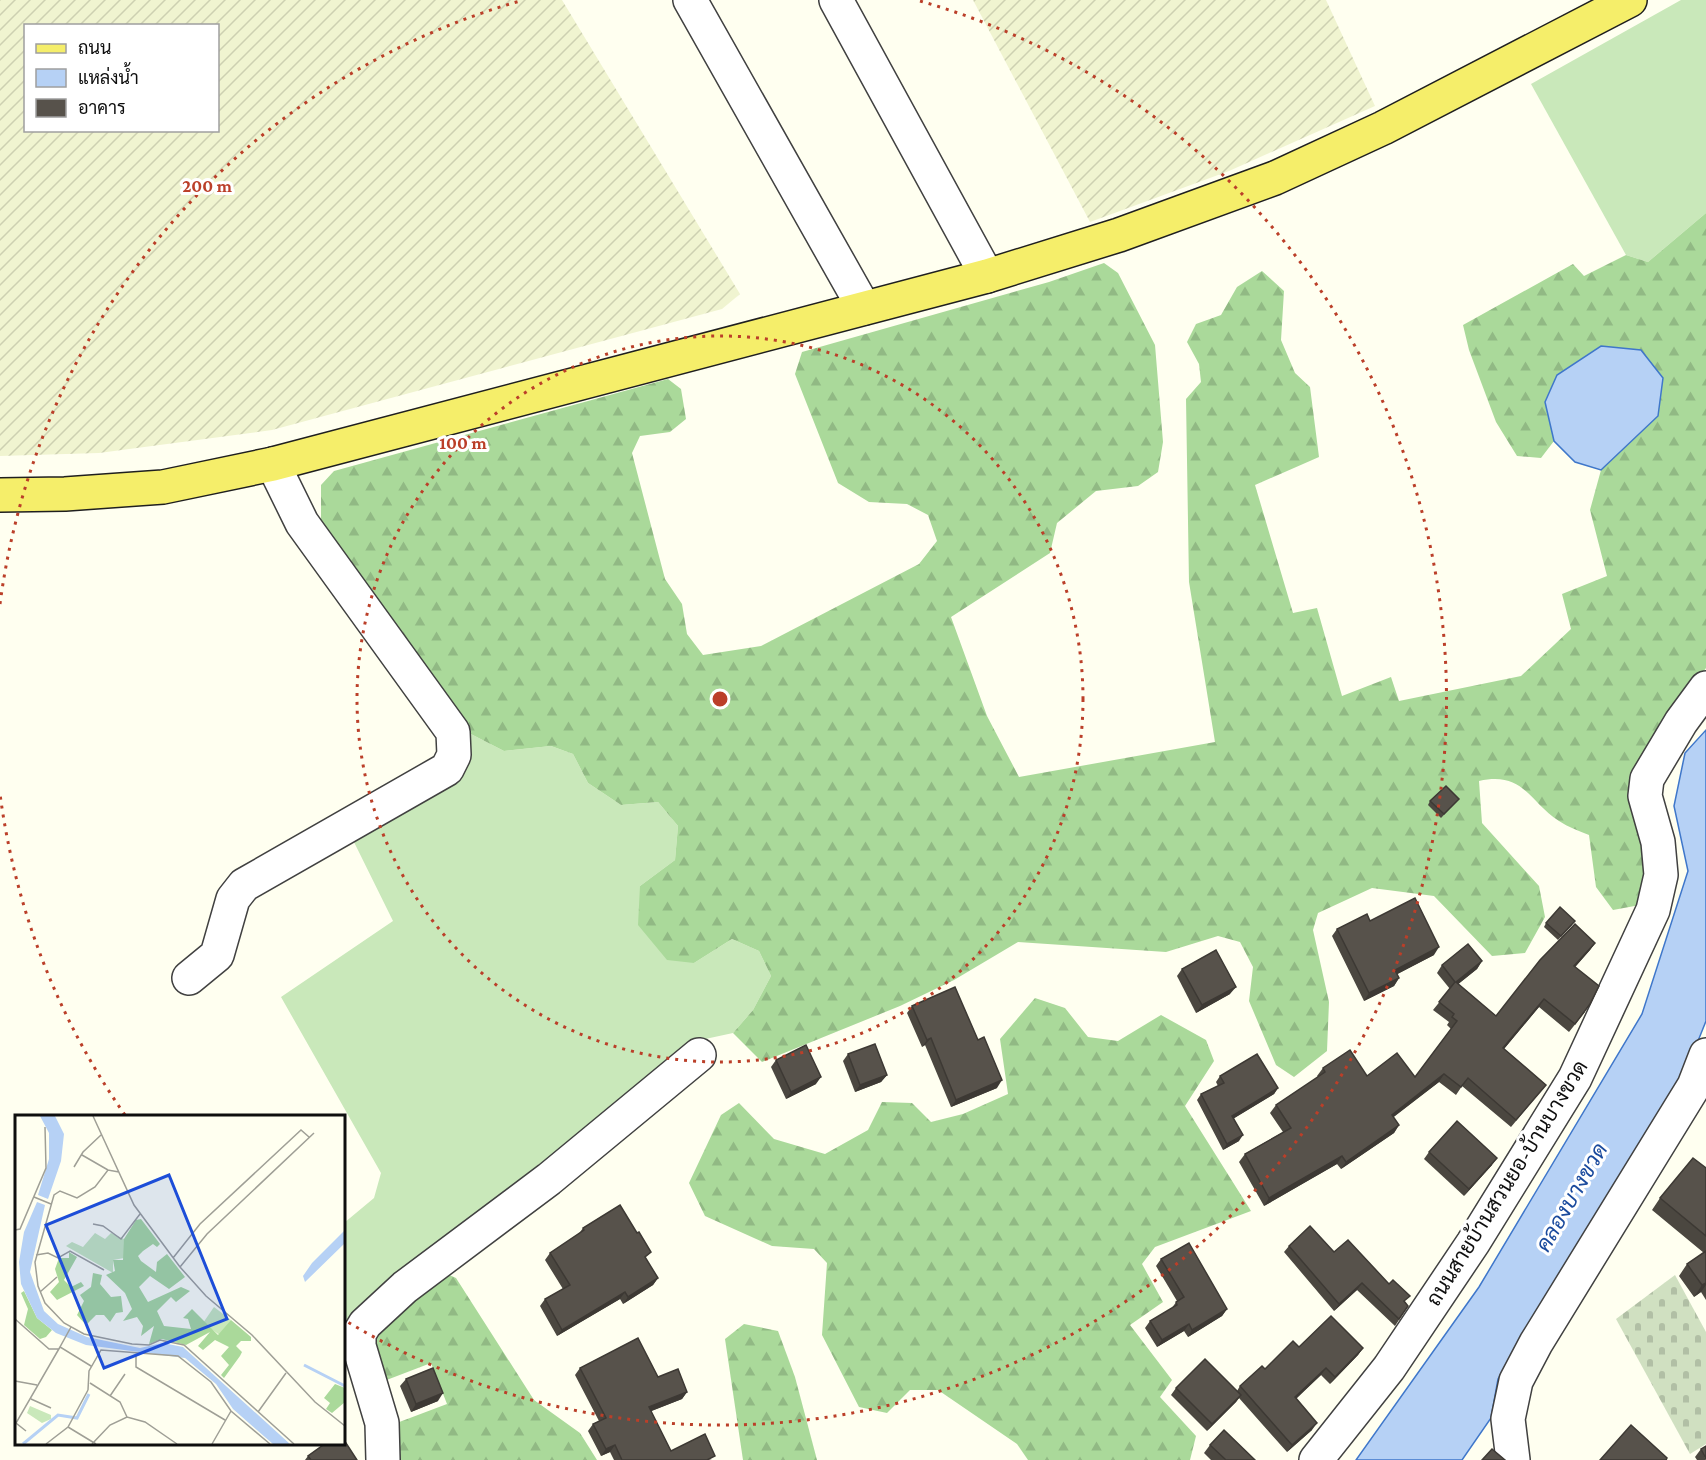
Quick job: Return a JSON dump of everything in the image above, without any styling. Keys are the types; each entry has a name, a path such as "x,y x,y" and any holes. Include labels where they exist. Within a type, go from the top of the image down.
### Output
{"main road":[{"path":"0,495 65,494 163,487 273,464 987,276 1119,235 1275,178 1383,128 1630,0"}],"street":[{"path":"690,0 864,308"},
{"path":"836,0 987,276"},
{"path":"189,978 217,955 233,900 244,885 447,769 454,755 453,732 302,524 273,464"},
{"name":"ถนนสายบ้านสวนยอ-บ้านบางขวด","path":"1316,1460 1389,1368 1473,1243 1575,1078 1653,910 1661,875 1658,842 1645,796 1647,779 1681,722 1706,688"},
{"path":"383,1460 382,1423 359,1346 359,1334 364,1324 405,1287 549,1179 699,1054"},
{"path":"1513,1460 1508,1419 1516,1381 1536,1343 1700,1085 1706,1054"}],"green space":[{"path":"0,0 562,0 740,294 722,309 272,430 99,453 0,456"},
{"path":"973,0 1326,0 1375,106 1229,171 1090,222"},
{"path":"1681,0 1706,0 1706,213 1648,262 1626,255 1531,84"},
{"path":"1706,213 1706,668 1646,754 1650,872 1640,905 1613,910 1596,887 1589,835 1559,821 1516,784 1494,779 1479,781 1482,823 1539,886 1545,917 1525,953 1492,956 1434,896 1372,888 1318,913 1313,930 1329,1002 1327,1051 1294,1077 1276,1065 1249,1001 1253,967 1240,942 1218,936 1166,952 1018,942 954,980 900,1006 762,1062 733,1033 753,1010 771,976 759,951 732,939 694,963 667,960 638,925 640,886 675,860 678,826 658,802 621,805 588,783 573,754 551,746 504,751 465,731 321,525 321,485 334,471 668,379 681,389 686,419 670,432 640,436 632,453 665,579 682,604 687,634 703,655 761,646 919,564 937,541 928,515 907,504 869,502 838,483 795,374 802,352 1049,282 1104,263 1118,273 1155,345 1163,442 1158,472 1138,486 1096,491 1057,523 1050,553 951,617 987,716 1019,777 1215,742 1189,582 1186,399 1201,382 1199,364 1187,342 1196,324 1221,315 1237,287 1262,271 1284,291 1281,340 1295,373 1310,387 1319,457 1255,485 1293,613 1317,608 1342,696 1391,677 1399,701 1521,676 1571,629 1562,594 1607,576 1590,510 1601,470 1658,416 1601,346 1557,375 1545,402 1554,441 1541,458 1517,456 1496,422 1469,350 1463,325 1573,264 1584,276 1626,255 1648,262"},
{"path":"465,731 504,751 551,746 573,754 588,783 621,805 658,802 678,826 675,860 640,886 694,963 732,939 759,951 771,976 753,1010 733,1033 696,1041 345,1331 345,1222 374,1198 381,1173 281,997 393,921 351,836"},
{"path":"1035,998 1065,1008 1088,1037 1118,1041 1161,1015 1206,1040 1214,1061 1185,1106 1251,1211 1155,1247 1142,1264 1163,1302 1130,1325 1172,1380 1160,1397 1196,1436 1190,1460 1028,1460 1017,1444 938,1390 910,1390 887,1413 859,1407 822,1335 827,1263 814,1249 772,1246 705,1216 689,1183 721,1115 739,1103 774,1139 825,1154 868,1130 882,1102 912,1103 931,1122 963,1114 1008,1094 1000,1039"},
{"path":"445,1273 456,1278 534,1400 580,1433 597,1460 395,1460 394,1424 447,1404 431,1363 384,1381 370,1346 377,1324"},
{"path":"1675,1275 1706,1332 1706,1444 1690,1454 1616,1319"},
{"path":"744,1324 778,1331 795,1377 817,1460 743,1460 725,1339"}],"water":[{"path":"1601,346 1641,350 1663,378 1658,416 1601,470 1575,462 1554,441 1545,402 1557,375"},
{"name":"คลองบางขวด","path":"1706,730 1706,1021 1690,1061 1498,1379 1491,1418 1462,1460 1356,1460 1479,1287 1642,1014 1688,871 1674,806 1685,753"}],"building":[{"path":"1446,786 1459,799 1444,814 1430,801"},
{"path":"1415,898 1439,947 1395,970 1399,978 1369,993 1337,929 1367,914 1370,921"},
{"path":"1560,907 1575,921 1561,936 1546,923"},
{"path":"1575,924 1595,943 1574,966 1599,986 1590,1004 1575,1024 1544,999 1503,1048 1546,1085 1516,1120 1468,1078 1461,1087 1444,1074 1392,1115 1399,1125 1346,1162 1342,1156 1269,1198 1245,1154 1291,1128 1276,1105 1325,1072 1323,1068 1350,1050 1367,1076 1397,1053 1415,1077 1457,1021 1452,1017 1454,1014 1439,1002 1455,982 1442,965 1468,944 1482,961 1456,982 1496,1016 1540,960"},
{"path":"1216,950 1236,987 1202,1005 1182,969"},
{"path":"955,987 978,1040 984,1037 1002,1080 956,1100 931,1038 927,1040 912,1006"},
{"path":"875,1044 887,1075 860,1085 848,1054"},
{"path":"806,1045 821,1077 791,1092 776,1060"},
{"path":"1257,1054 1278,1088 1232,1116 1243,1135 1227,1144 1201,1094 1224,1083 1220,1076"},
{"path":"1457,1121 1497,1158 1469,1189 1429,1152"},
{"path":"1693,1158 1706,1168 1706,1236 1660,1198"},
{"path":"620,1205 651,1252 645,1257 658,1278 628,1297 625,1292 562,1330 545,1299 570,1285 550,1253 584,1230 583,1228"},
{"path":"1310,1226 1334,1252 1348,1240 1389,1284 1393,1280 1410,1296 1404,1301 1408,1306 1399,1319 1362,1283 1339,1304 1289,1246"},
{"path":"1189,1243 1227,1309 1192,1330 1189,1324 1162,1340 1150,1321 1177,1305 1176,1302 1184,1297 1161,1259"},
{"path":"1706,1251 1706,1283 1702,1285 1687,1264"},
{"path":"1331,1316 1363,1348 1335,1377 1326,1368 1295,1397 1317,1423 1292,1445 1240,1386 1262,1366 1265,1369 1293,1341 1299,1347"},
{"path":"638,1338 658,1377 678,1369 687,1392 649,1407 671,1451 705,1434 715,1456 707,1460 622,1460 615,1445 606,1449 593,1424 606,1418 580,1368"},
{"path":"1205,1359 1241,1395 1212,1424 1176,1388"},
{"path":"433,1368 443,1393 416,1404 406,1379"},
{"path":"1631,1425 1667,1458 1666,1460 1600,1460"},
{"path":"1224,1430 1255,1460 1226,1460 1210,1445"},
{"path":"345,1442 357,1460 311,1460 308,1456 323,1445 345,1445"},
{"path":"1706,1446 1706,1459 1701,1449"},
{"path":"1492,1449 1505,1460 1482,1460"}]}
